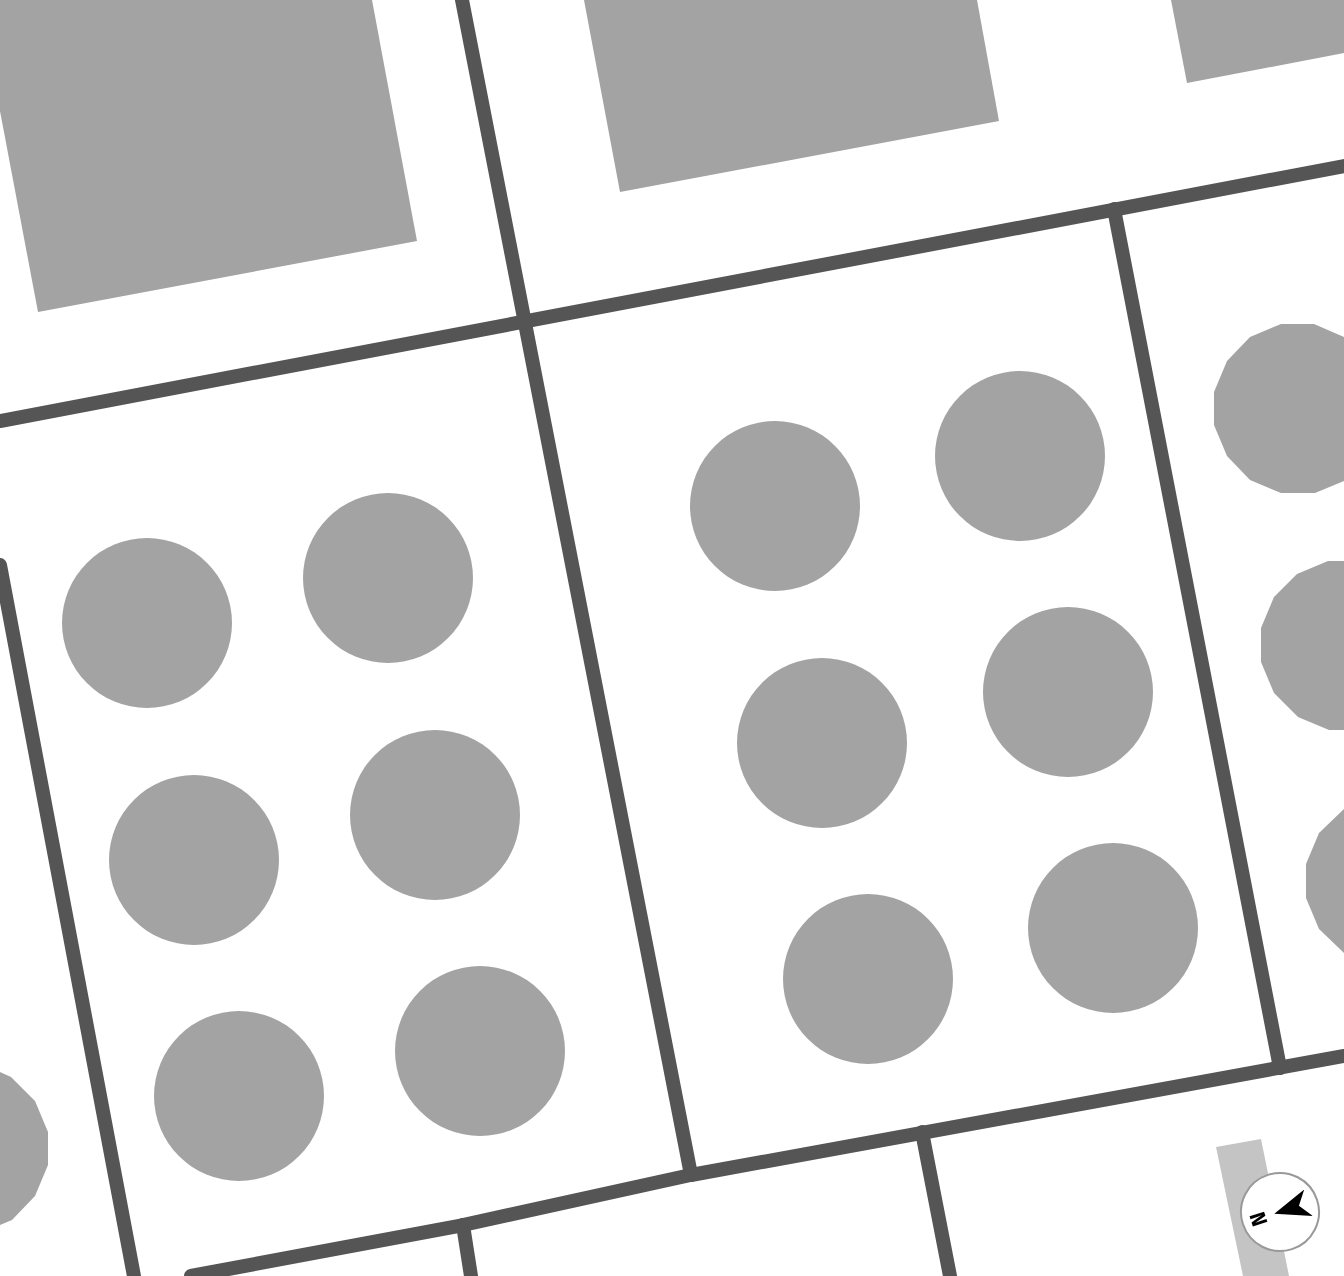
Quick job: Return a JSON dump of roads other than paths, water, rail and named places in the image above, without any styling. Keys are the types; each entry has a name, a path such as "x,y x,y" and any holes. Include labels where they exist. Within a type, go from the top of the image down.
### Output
{"lane":[{"path":"462,0 691,1175"},
{"path":"0,421 1344,166"},
{"path":"1114,209 1280,1068"},
{"path":"0,565 134,1276"},
{"path":"191,1276 463,1225 691,1175 1344,1056"},
{"path":"922,1132 950,1276"},
{"path":"463,1225 471,1276"}]}
